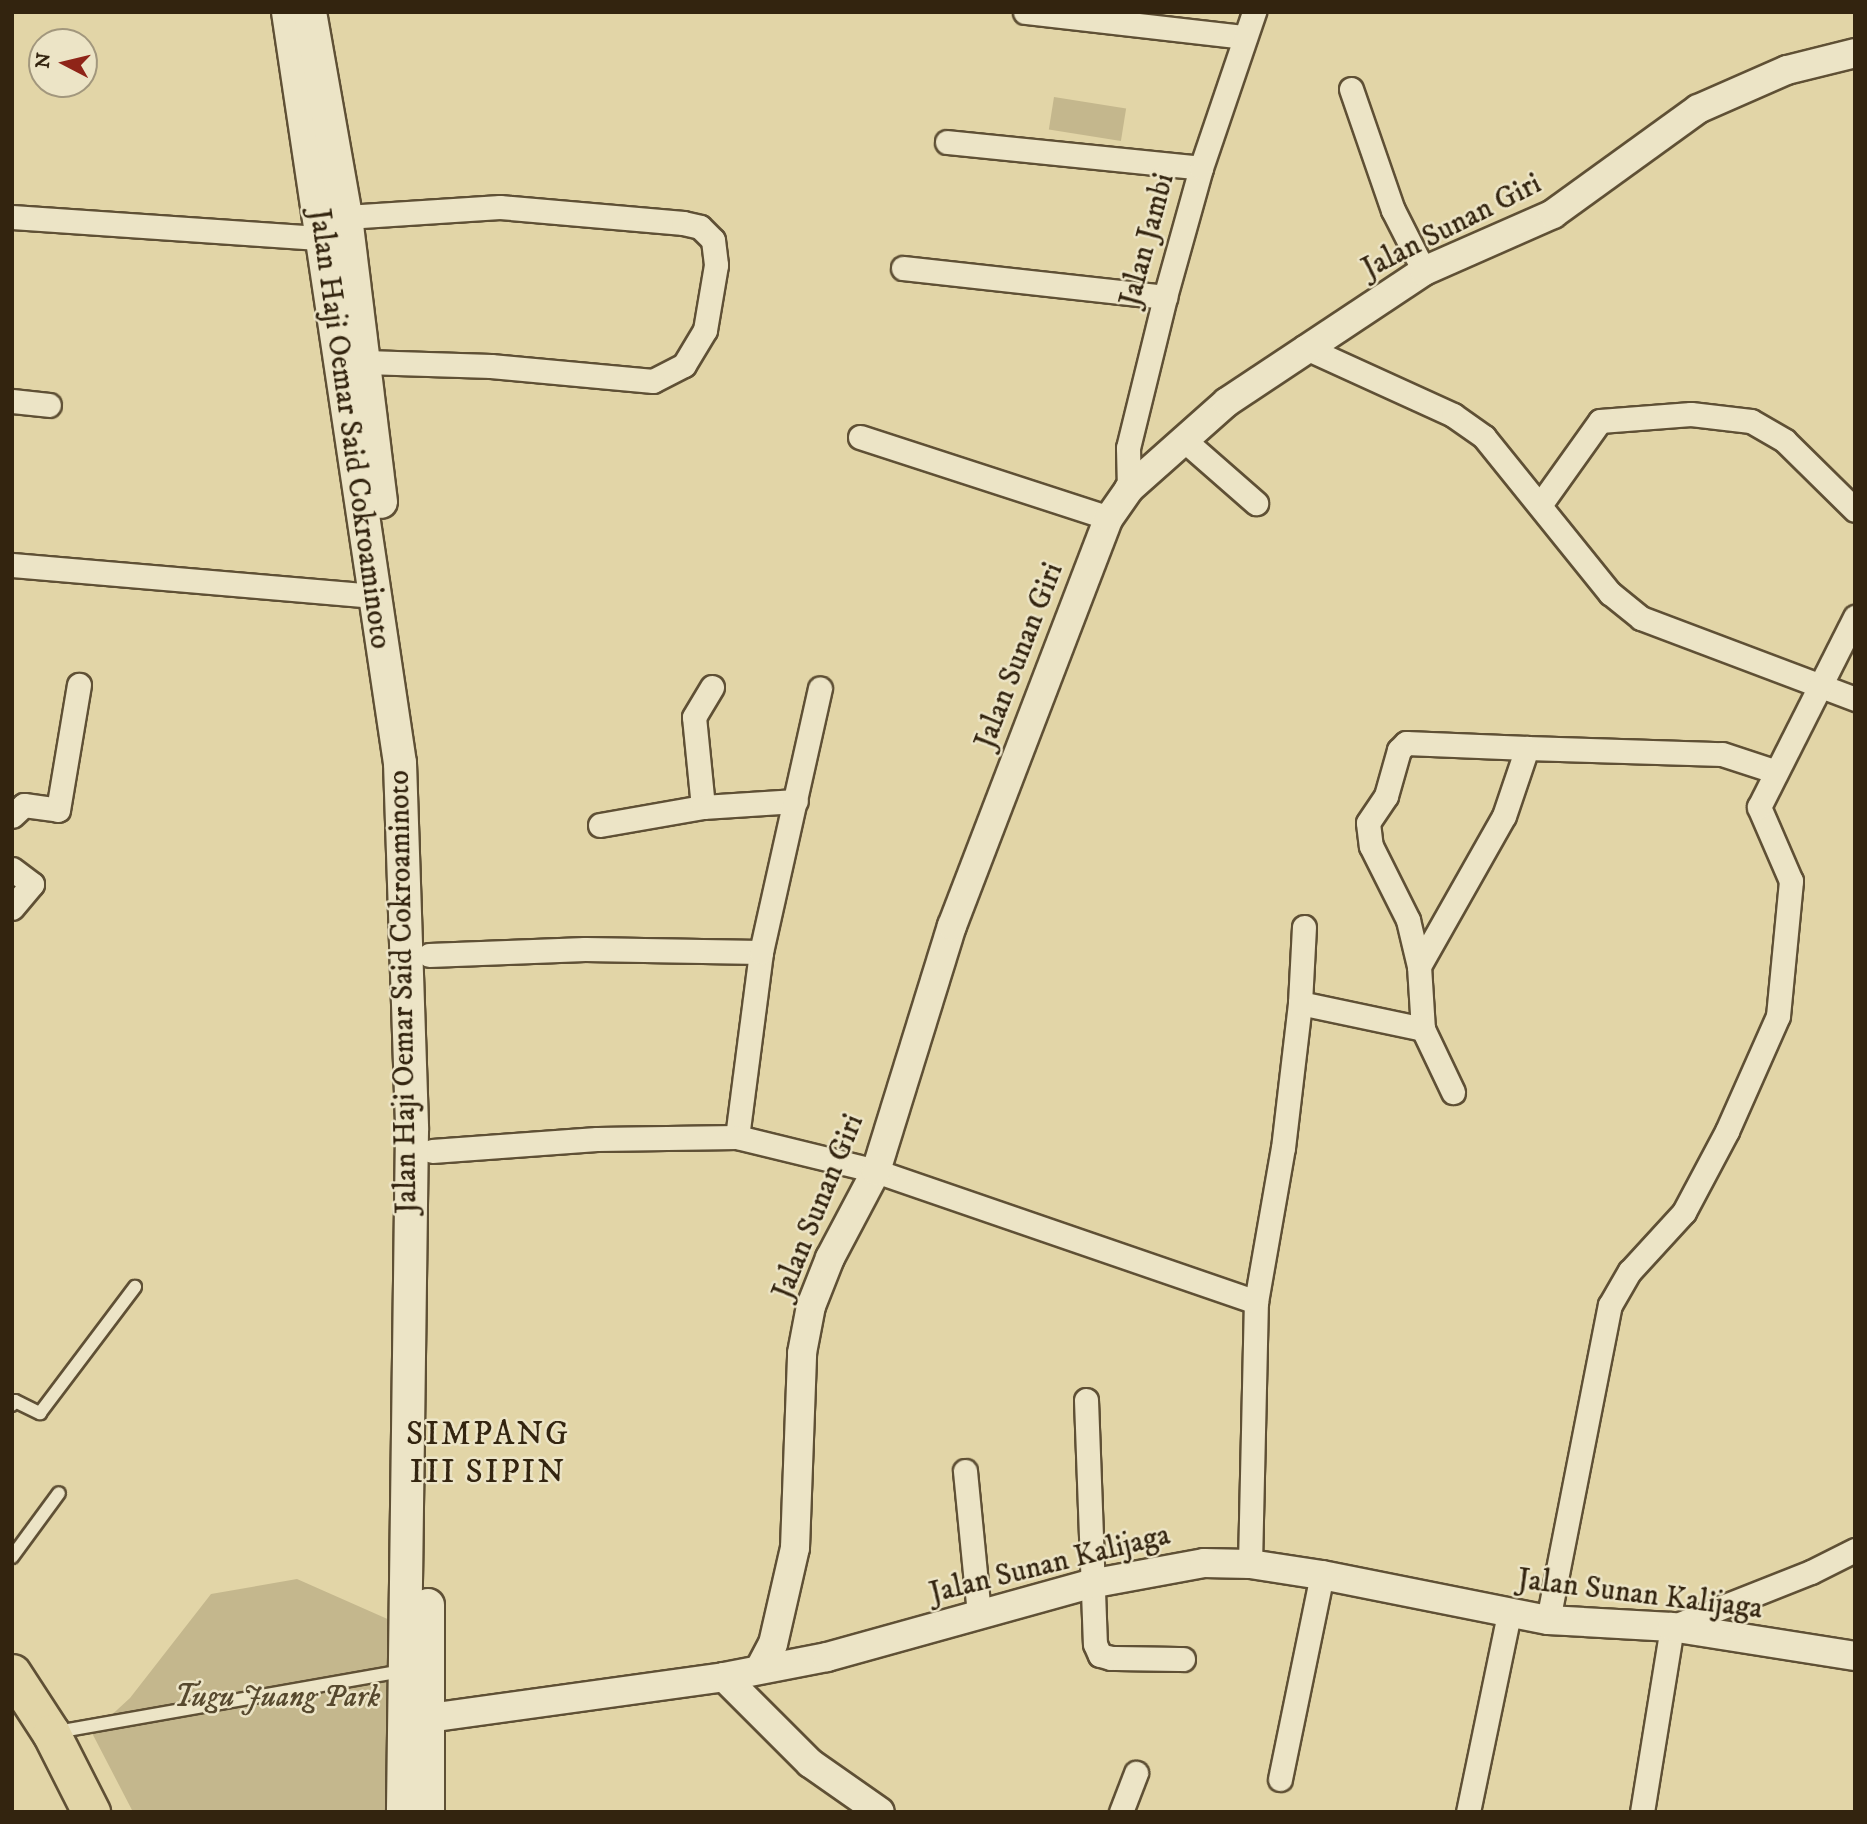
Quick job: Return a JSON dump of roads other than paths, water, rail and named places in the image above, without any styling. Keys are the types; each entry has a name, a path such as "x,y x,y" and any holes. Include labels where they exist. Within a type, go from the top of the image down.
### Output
{"main road":[{"name":"Jalan Haji Oemar Said Cokroaminoto","path":"288,12 365,362 360,420 418,759 429,955 432,1151 428,1812"},
{"name":"Jalan Haji Oemar Said Cokroaminoto","path":"310,12 360,420 372,596 400,763 407,908 411,1144 403,1812"},
{"path":"12,1673 51,1733 91,1812"}],"street":[{"path":"1025,12 1245,37"},
{"name":"Jalan Jambi","path":"1129,489 1128,448 1165,297 1200,168 1254,12"},
{"name":"Jalan Sunan Giri","path":"760,1668 773,1644 795,1548 801,1365 811,1306 830,1258 876,1171 952,926 1108,518 1129,489 1227,402 1304,347 1424,271 1553,214 1698,108 1787,70 1855,53"},
{"path":"1351,89 1393,210 1424,271"},
{"path":"947,142 1200,168"},
{"path":"12,217 338,231 500,207 700,227 713,240 716,265 705,330 684,365 653,382 491,366 365,362"},
{"path":"903,268 1165,297"},
{"path":"1304,347 1453,415 1483,437 1611,593 1641,618 1855,699"},
{"path":"12,401 49,405"},
{"path":"1540,505 1600,421 1691,414 1751,421 1785,441 1855,510"},
{"path":"860,437 1108,518"},
{"path":"1184,440 1256,503"},
{"path":"12,565 372,596"},
{"path":"1548,1620 1610,1305 1630,1271 1684,1212 1727,1131 1778,1016 1791,881 1759,807 1774,771 1855,617"},
{"path":"12,816 23,805 58,810 79,685"},
{"path":"703,807 694,717 712,687"},
{"path":"737,1137 761,952 820,689"},
{"path":"1453,1093 1423,1029 1419,966 1408,920 1367,833 1368,823 1385,796 1398,750 1406,743 1722,754 1774,771"},
{"path":"1419,966 1504,816 1527,748"},
{"path":"600,825 703,807 796,801"},
{"path":"12,869 32,884 12,908"},
{"path":"1250,1564 1256,1302 1283,1148 1300,1003 1304,927"},
{"path":"429,955 585,949 761,952"},
{"path":"1300,1003 1423,1029"},
{"path":"432,1151 597,1139 737,1137 876,1171 1256,1302"},
{"path":"1086,1400 1090,1584 1095,1644 1101,1655 1183,1659"},
{"path":"965,1471 979,1615"},
{"path":"1642,1812 1672,1627 1811,1572 1855,1550"},
{"name":"Jalan Sunan Kalijaga","path":"429,1718 724,1677 827,1657 1090,1584 1204,1563 1250,1564 1322,1575 1548,1620 1672,1627 1855,1656"},
{"path":"1280,1779 1322,1575"},
{"path":"1468,1812 1509,1614"},
{"path":"724,1677 810,1763 880,1812"},
{"path":"1121,1812 1136,1773"}],"lane":[{"path":"12,1405 15,1401 40,1413 135,1287"},
{"path":"12,1557 59,1493"},
{"path":"51,1733 390,1673"}],"district":[{"name":"SIMPANG III SIPIN","path":"488,1454"}],"park label":[{"name":"Tugu Juang Park","path":"277,1698"}]}
